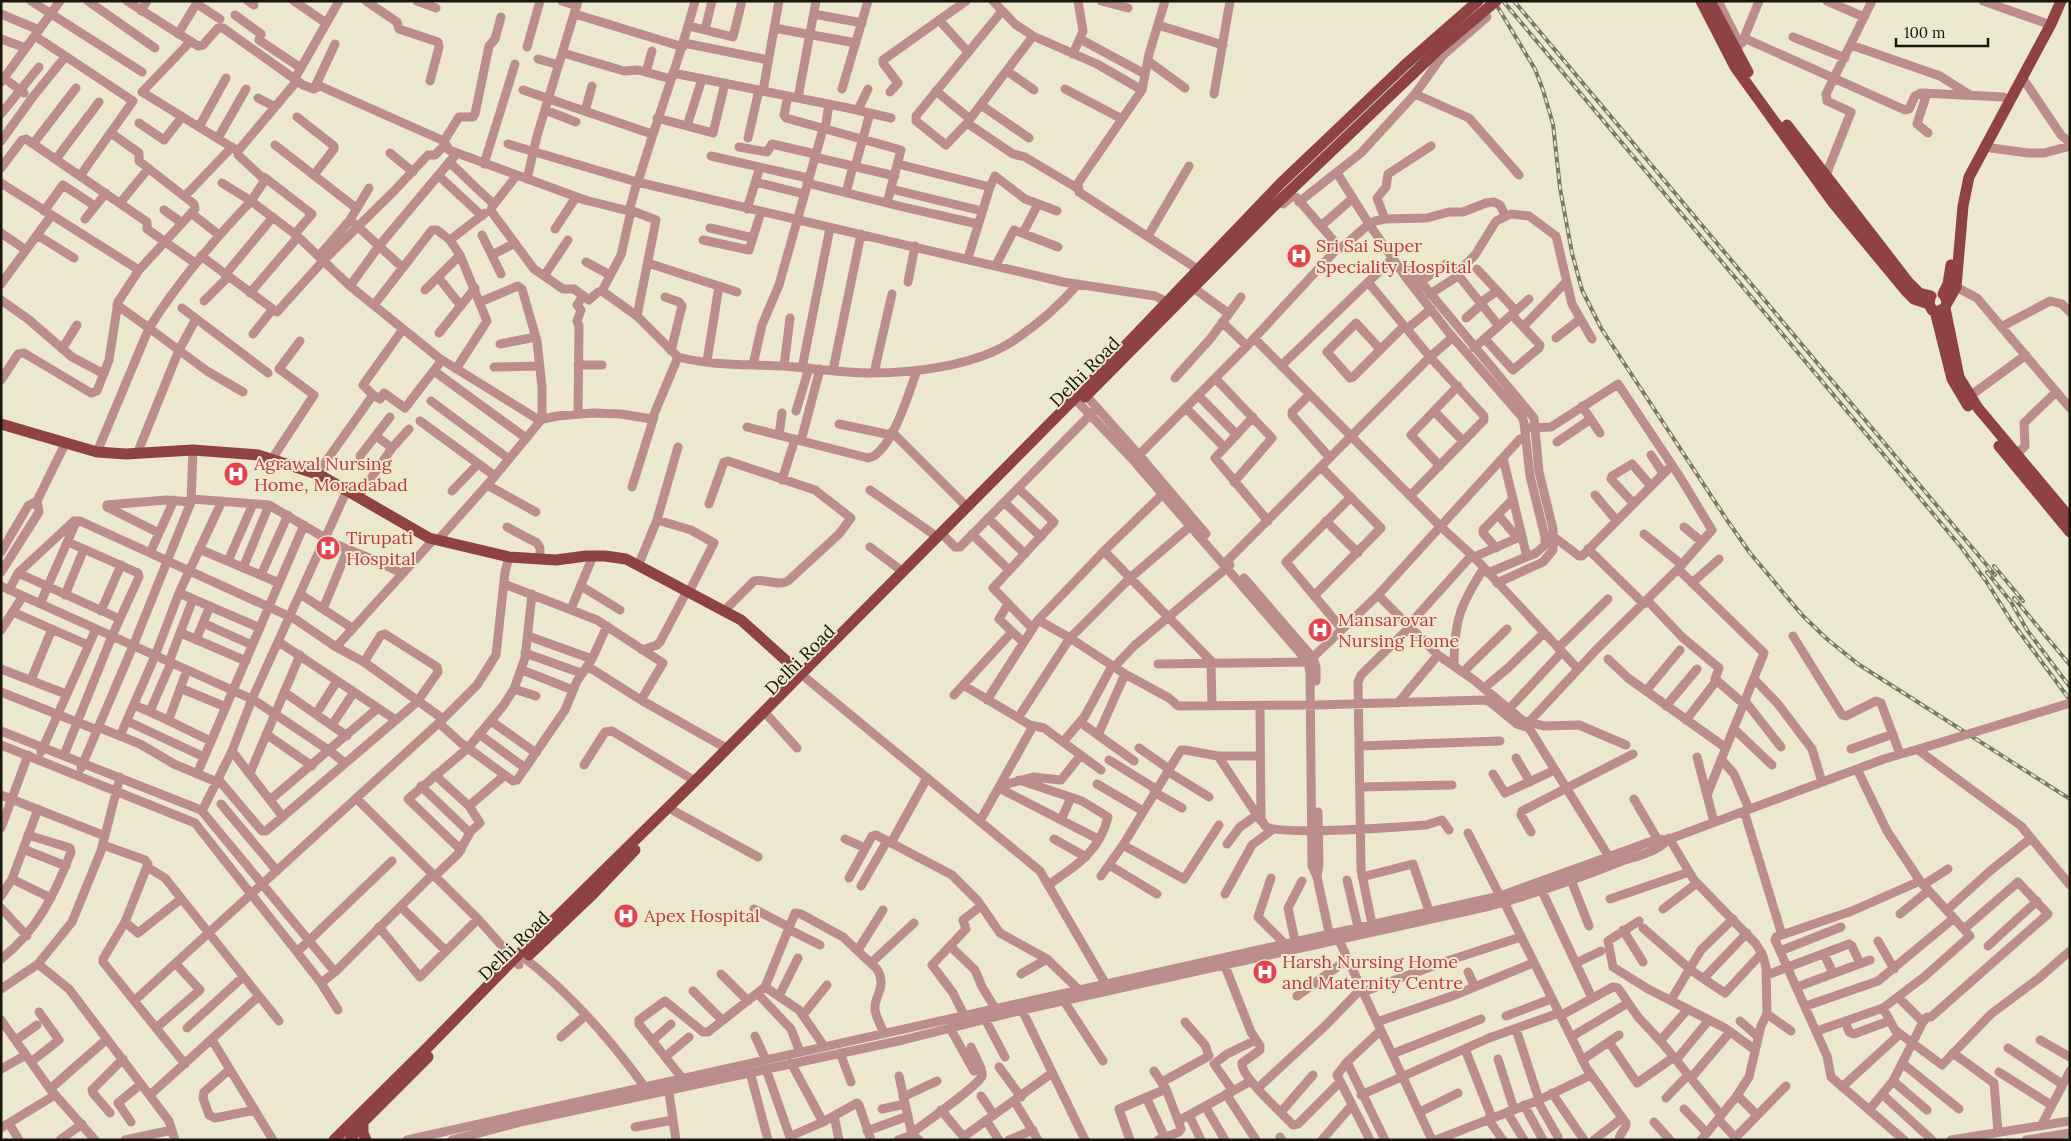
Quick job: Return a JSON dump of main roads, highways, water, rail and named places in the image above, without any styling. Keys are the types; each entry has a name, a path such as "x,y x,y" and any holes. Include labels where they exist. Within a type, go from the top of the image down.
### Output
{"main road":[{"path":"334,1140 519,959 726,748 804,676 902,571 941,537 966,506 1080,397 1190,285 1244,229 1270,194 1405,65 1478,1"},
{"path":"1244,229 1275,205 1440,48 1496,1"},
{"path":"1701,1 1734,67 1826,175 1909,283 1919,293 1938,303 1959,377 1970,396 2016,455 2070,518"},
{"path":"1710,1 1738,53 1834,204 1887,270 1914,299 1938,303"},
{"path":"1938,303 1956,287 1969,177 2048,24 2054,1"},
{"path":"2061,1 2004,98 1965,170 1958,196 1950,274 1938,303 1952,379 1959,394 2020,473 2070,532"},
{"name":"Delhi Road","path":"350,1140 364,1122 519,959 593,894 768,716 804,676 1080,397"},
{"path":"1,424 97,452 137,454 193,450 258,455 317,474 436,539 509,556 556,560 593,556 626,560 741,620 804,676"},
{"path":"364,1122 363,1133 366,1140"}],"railway":[{"path":"1494,1 1535,69 1543,90 1553,124 1560,188 1572,253 1582,290 1601,328 1750,553 1803,616 1827,639 1858,664 2070,799"},
{"path":"1503,1 1961,547 1986,581 2012,622 2070,700"},
{"path":"1514,1 1995,575"},
{"path":"1994,566 2023,601"},
{"path":"1987,572 2011,602 2027,630 2070,687"},
{"path":"2014,598 2070,665"}],"place":[{"name":"Sri Sai Super Speciality Hospital","path":"1299,256"},
{"name":"Agrawal Nursing Home, Moradabad","path":"236,474"},
{"name":"Tirupati Hospital","path":"328,548"},
{"name":"Mansarovar Nursing Home","path":"1320,630"},
{"name":"Apex Hospital","path":"626,916"},
{"name":"Harsh Nursing Home and Maternity Centre","path":"1265,972"}]}
